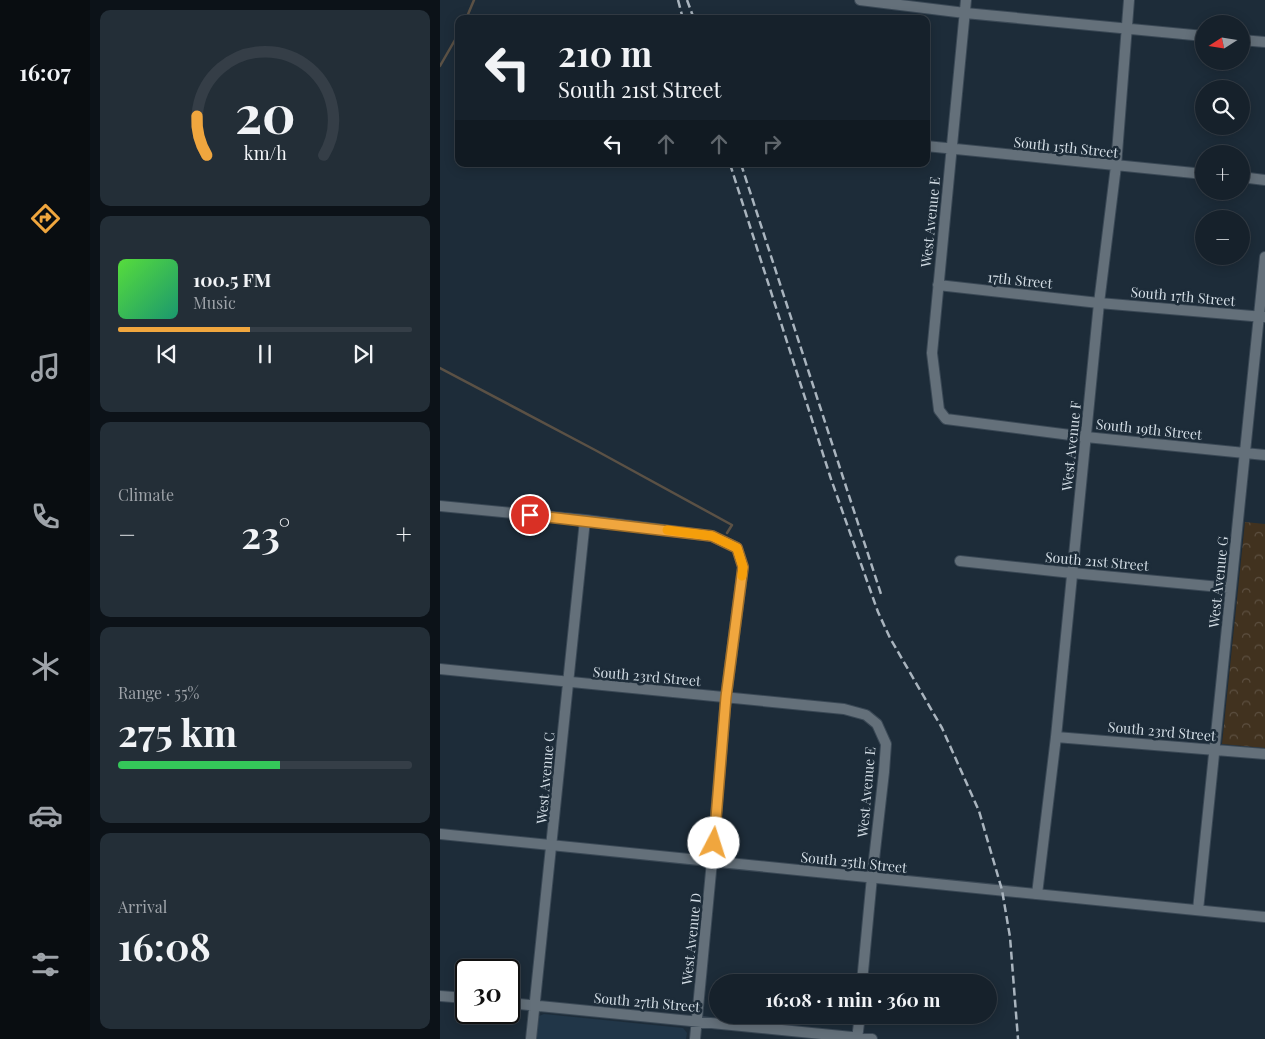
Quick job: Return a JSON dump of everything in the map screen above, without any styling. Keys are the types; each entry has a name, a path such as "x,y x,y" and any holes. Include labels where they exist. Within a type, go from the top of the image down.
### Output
{"street":[{"path":"860,0 965,13 1195,35"},
{"name":"West Avenue E","path":"942,415 932,353 966,0"},
{"name":"West Avenue F","path":"1037,894 1056,737 1100,303 1116,166 1129,0"},
{"path":"1250,41 1265,42"},
{"name":"South 15th Street","path":"930,146 1195,173"},
{"path":"1250,178 1265,180"},
{"name":"West Avenue G","path":"1198,910 1245,452 1262,316 1265,257"},
{"name":"17th Street","path":"938,285 1100,303"},
{"name":"South 17th Street","path":"1100,303 1262,316"},
{"name":"South 19th Street","path":"942,415 946,419 1086,437 1265,455"},
{"path":"440,506 585,520"},
{"name":"West Avenue D","path":"585,520 712,536 737,548 743,567 726,697 694,1039"},
{"name":"West Avenue C","path":"531,1039 585,520"},
{"name":"South 21st Street","path":"960,561 1072,574 1231,588"},
{"name":"South 23rd Street","path":"440,669 568,683 844,708 866,715 878,724"},
{"name":"West Avenue E","path":"863,974 886,744 878,724"},
{"name":"South 23rd Street","path":"1056,737 1265,754"},
{"name":"South 25th Street","path":"440,834 1265,917"},
{"path":"440,996 455,997"},
{"name":"South 27th Street","path":"520,1004 872,1039"},
{"path":"858,1038 859,1024"}],"shaded area":[{"path":"544,1014 683,1028 687,1033 686,1039 536,1039 539,1016"}],"green space":[{"path":"1245,522 1265,524 1265,748 1222,744"}],"waterway":[{"path":"468,15 474,0"},
{"path":"440,66 455,40"},
{"path":"440,368 732,525 727,533"}],"railway":[{"path":"678,0 682,15"},
{"path":"687,0 693,15"},
{"path":"731,167 831,479 878,612 890,638 942,728 979,811 1002,890 1010,937 1018,1039"},
{"path":"742,167 881,594"}],"slow traffic":[{"path":"667,530 712,536 737,548 743,567 742,576"}],"route":[{"path":"530,515 712,536 737,548 743,567 726,697 714,843"}]}
